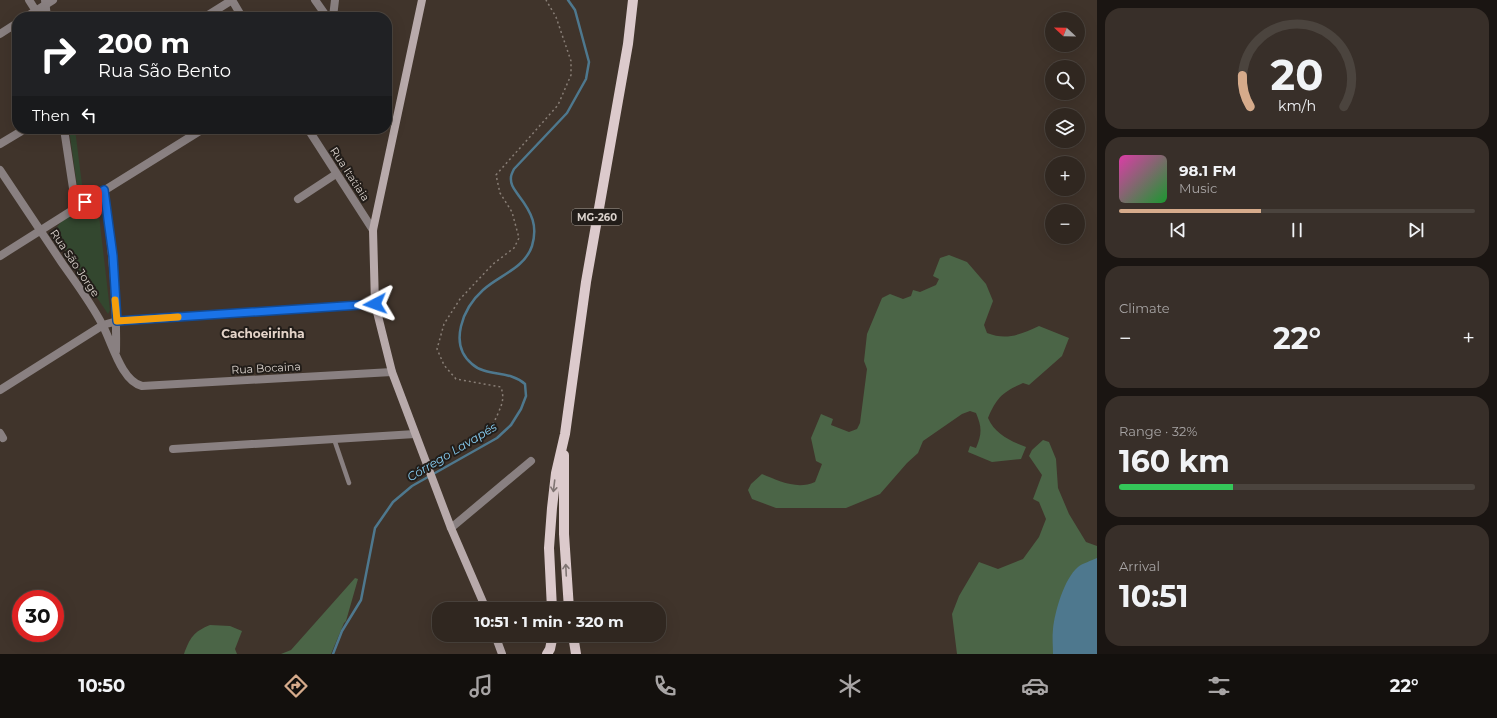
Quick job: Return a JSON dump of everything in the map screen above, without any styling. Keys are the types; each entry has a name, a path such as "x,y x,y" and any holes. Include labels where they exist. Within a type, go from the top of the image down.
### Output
{"main road":[{"path":"422,0 373,230 375,304 392,372 451,528 483,602"},
{"name":"MG-260","path":"552,602 549,548 556,473 565,434 586,282 628,44 633,0"},
{"name":"MG-260","path":"565,434 564,534 569,602"},
{"path":"498,642 502,654"},
{"path":"547,654 552,642"},
{"path":"574,642 576,654"}],"street":[{"path":"29,0 36,11 46,2 53,0"},
{"path":"213,12 232,0 239,12"},
{"path":"315,0 323,12"},
{"path":"334,12 335,0"},
{"path":"419,14 427,0"},
{"path":"46,2 47,12"},
{"path":"0,34 12,26"},
{"path":"0,144 17,134"},
{"path":"65,134 76,208"},
{"path":"0,256 195,134"},
{"name":"Rua Itatiaia","path":"311,134 373,230"},
{"name":"Rua São Jorge","path":"0,170 103,324 116,355 132,381 142,386"},
{"path":"298,199 336,174"},
{"path":"104,190 113,256 117,321 116,355"},
{"path":"0,390 103,324 117,321 375,304"},
{"name":"Rua Bocaina","path":"142,386 392,372"},
{"path":"173,449 415,434"},
{"path":"451,528 531,461"}],"lane":[{"path":"334,439 349,483"}],"path":[{"path":"427,463 478,441 494,424 503,401 501,387 456,379 444,365 437,348 444,324 460,299 493,264 514,248 519,238 512,212 500,193 496,175 558,105 572,75 571,61 556,17 546,0"}],"green space":[{"path":"70,134 76,134 86,216 98,207 110,310 108,314 53,232 79,199"},
{"path":"949,255 967,262 986,284 993,301 984,325 987,333 1001,336 1014,336 1039,326 1069,338 1062,356 1029,385 1023,383 1010,389 1001,396 994,405 988,418 999,433 1026,447 1021,459 992,462 968,452 970,446 976,448 980,430 976,413 970,411 962,414 923,441 918,453 907,463 880,494 846,508 776,508 752,499 748,490 751,484 762,474 788,484 802,485 815,482 822,464 816,461 811,438 821,414 833,419 831,425 849,432 857,429 860,423 867,369 864,361 867,334 882,298 890,294 903,299 911,296 913,290 920,292 936,285 939,279 933,276 940,258"},
{"path":"1043,440 1049,442 1056,459 1058,488 1069,514 1086,542 1097,546 1097,577 1059,654 957,654 952,614 959,596 979,562 998,569 1023,559 1039,537 1046,519 1039,502 1033,499 1042,475 1029,456 1032,450"},
{"path":"355,578 358,579 346,621 331,654 281,654 291,650"},
{"path":"210,625 230,626 242,631 235,649 237,654 184,654 193,636 200,630"}],"water":[{"path":"1097,558 1097,654 1053,654 1054,622 1064,587 1068,579 1078,567"}],"waterway":[{"name":"Córrego Lavapés","path":"333,654 342,631 361,600 375,528 393,502 412,486 497,438 511,425 521,409 526,396 525,384 519,380 505,375 484,371 472,364 465,356 461,347 461,326 469,306 483,290 524,260 532,246 534,239 533,220 512,185 511,175 514,169 567,113 586,79 589,62 575,10 568,0"}],"slow traffic":[{"path":"115,300 117,321 178,317"}],"district":[{"name":"Cachoeirinha","path":"263,334"}],"route":[{"path":"85,202 104,190 113,256 117,321 375,304"}]}
